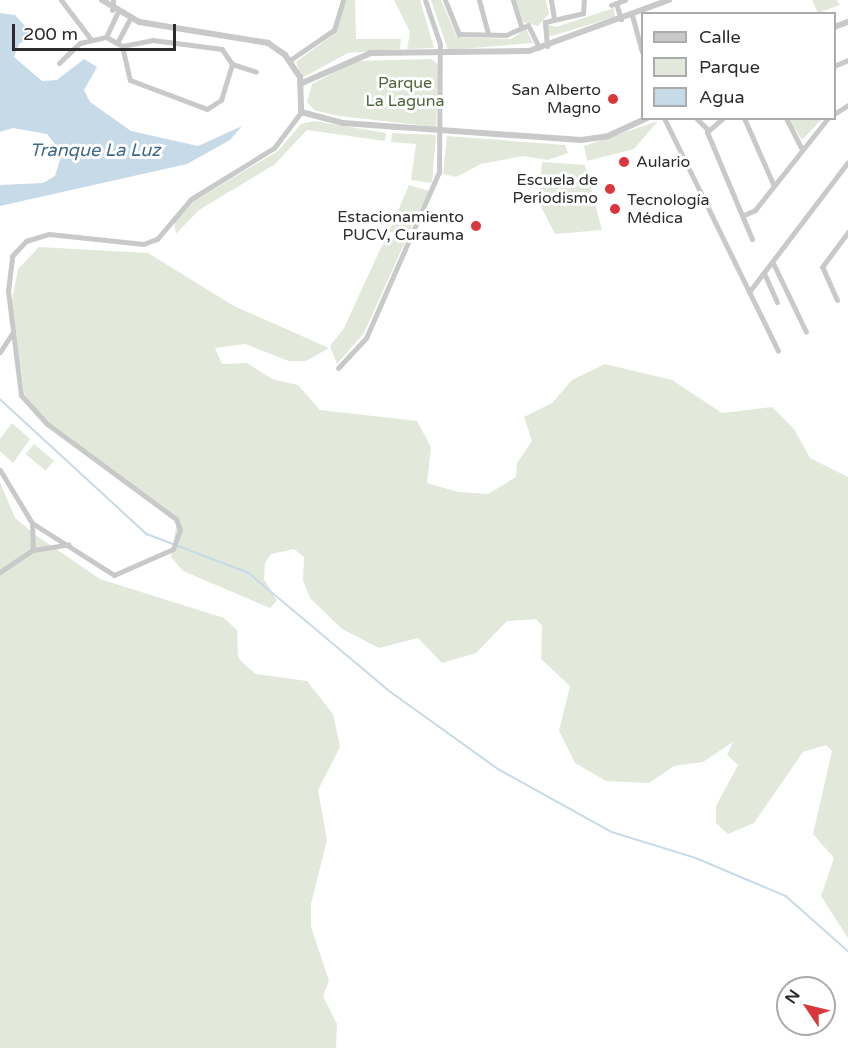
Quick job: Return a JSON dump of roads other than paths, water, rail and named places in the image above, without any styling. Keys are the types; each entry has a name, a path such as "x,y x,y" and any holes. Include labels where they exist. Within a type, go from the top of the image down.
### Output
{"street":[{"path":"61,0 90,38"},
{"path":"32,523 70,544 114,575 172,549 180,530 176,519 32,409 17,384 14,330 7,274 12,256 26,241 48,234 143,244 157,238 191,199 274,148 294,124 301,112 303,99 302,83 290,60 256,38 201,35 129,20 102,0"},
{"path":"106,37 114,11 113,0"},
{"path":"290,60 334,30 343,0"},
{"path":"338,368 366,338 434,187 441,131 441,53 425,0"},
{"path":"445,0 457,33 506,35 521,27 532,28 539,48"},
{"path":"479,0 488,34"},
{"path":"513,0 521,27"},
{"path":"551,0 554,18"},
{"path":"547,46 542,25 554,18 583,12 584,0"},
{"path":"621,19 614,4 624,0"},
{"path":"302,83 354,56 441,53 514,54 547,46 632,15 652,3 669,0"},
{"path":"632,15 641,48"},
{"path":"129,20 120,44 130,80 207,109 221,100 232,64"},
{"path":"59,63 90,38 106,37 120,44 153,40 222,49 232,64 256,72"},
{"path":"303,99 315,116"},
{"path":"301,112 356,125 581,140 608,136 642,120"},
{"path":"294,124 315,116"},
{"path":"665,120 778,351"},
{"path":"698,120 707,129 752,239"},
{"path":"707,129 720,120"},
{"path":"745,120 774,186"},
{"path":"787,120 801,148"},
{"path":"744,215 755,210 801,148 827,120"},
{"path":"749,292 848,162"},
{"path":"837,300 822,267 848,232"},
{"path":"773,263 806,332"},
{"path":"765,273 777,302"},
{"path":"0,352 14,330"},
{"path":"0,470 32,523 33,550"},
{"path":"0,572 33,550 70,544"}],"water":[{"name":"Tranque La Luz","path":"0,13 15,15 33,35 19,44 14,57 42,81 57,80 84,59 97,67 84,90 90,102 131,131 198,146 242,126 230,140 187,164 0,206 0,185 43,183 55,176 62,153 47,134 13,128 0,132"}],"waterway":[{"path":"0,399 147,534 249,573 391,692 498,769 612,832 696,858 786,896 848,951"}],"place":[{"name":"San Alberto Magno","path":"613,99"},
{"name":"Aulario","path":"624,162"},
{"name":"Escuela de Periodismo","path":"610,189"},
{"name":"Tecnología Médica","path":"615,209"},
{"name":"Estacionamiento PUCV, Curauma","path":"476,226"}],"park label":[{"name":"Parque La Laguna","path":"405,92"}]}
